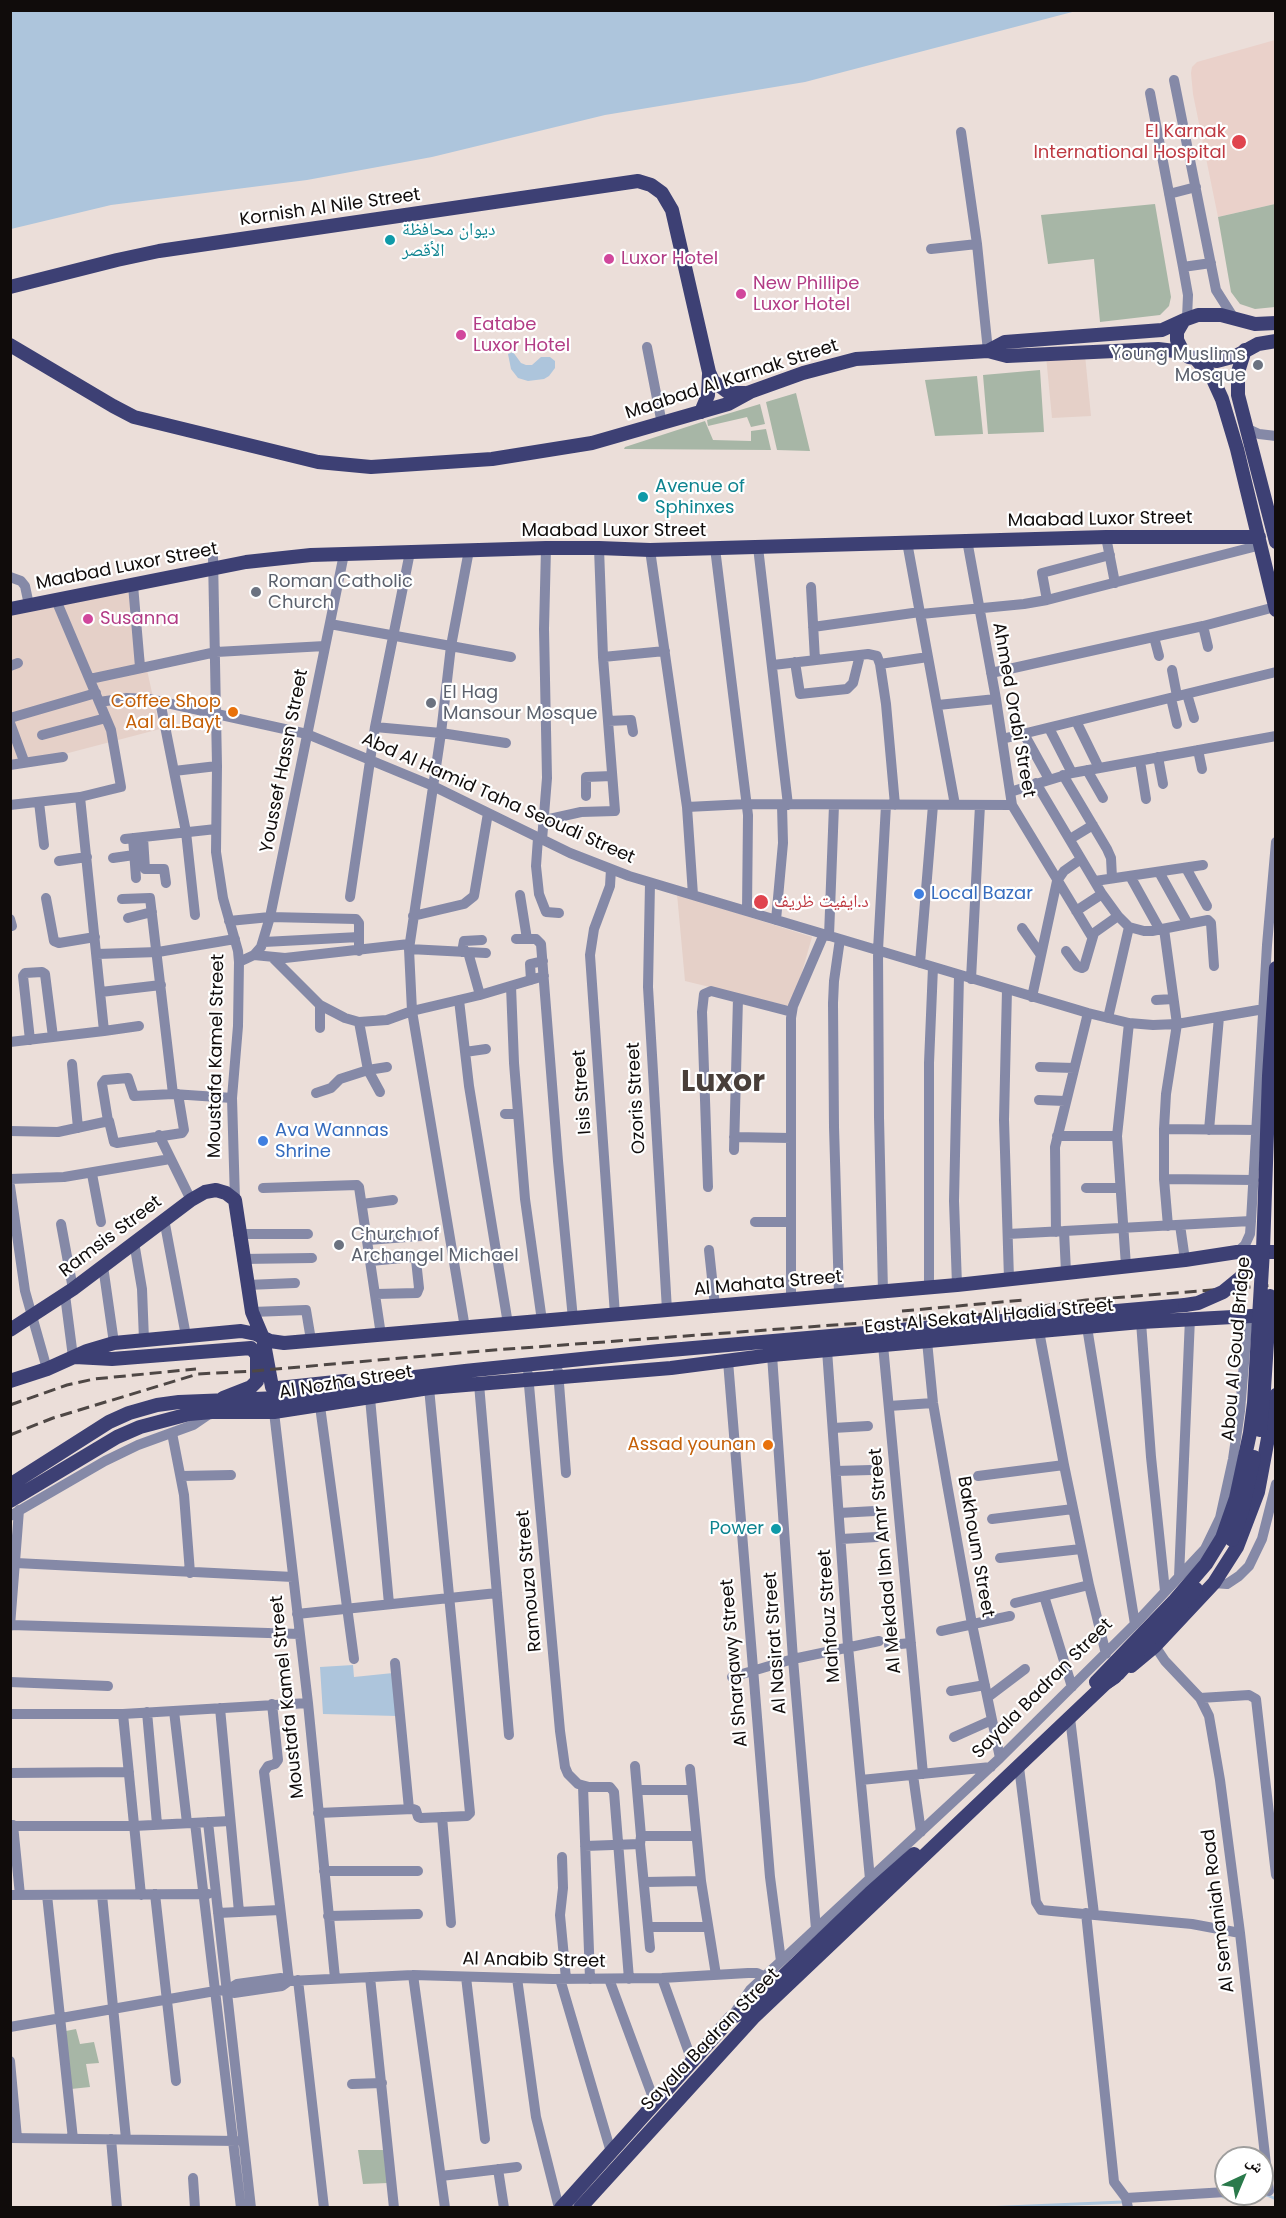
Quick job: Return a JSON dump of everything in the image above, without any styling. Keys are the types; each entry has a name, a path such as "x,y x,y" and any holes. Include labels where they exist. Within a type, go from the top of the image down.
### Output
{"main road":[{"name":"Kornish Al Nile Street","path":"10,287 159,251 632,181 645,183 657,189 666,198 672,210 709,372"},
{"name":"Maabad Al Karnak Street","path":"988,351 1005,342 1162,330 1186,319 1209,314 1235,320"},
{"path":"1186,319 1177,332 1179,346 1183,352 1196,359 1227,360 1258,344 1275,341"},
{"path":"1235,320 1255,324 1275,323"},
{"name":"Maabad Al Karnak Street","path":"10,345 134,417 336,465 371,467 492,459 592,443 728,404 750,392 814,369 856,359 988,351 1007,356 1158,349 1183,352"},
{"path":"1245,350 1240,361 1237,384 1275,542"},
{"path":"1196,359 1217,388 1233,436 1275,609"},
{"path":"709,372 713,381 723,391 736,394 750,392"},
{"path":"701,412 708,395 709,372"},
{"name":"Maabad Luxor Street","path":"10,609 134,585 214,563 279,557 546,548 650,550 967,540 1258,535"},
{"name":"Abou Al Goud Bridge","path":"1101,1682 1206,1564 1222,1538 1238,1488 1252,1418 1269,1251 1269,1077 1275,968"},
{"name":"Abou Al Goud Bridge","path":"1101,1682 1182,1606 1221,1559 1231,1542 1242,1511 1257,1443 1264,1389 1275,1136"},
{"name":"Ramsis Street","path":"10,1330 69,1292 191,1200 205,1192 216,1190 226,1193 234,1200"},
{"name":"Moustafa Kamel Street","path":"234,1200 252,1312 263,1338 270,1384 275,1388 398,1379"},
{"path":"1188,1312 1224,1292 1269,1251"},
{"name":"Al Mahata Street","path":"10,1381 114,1343 241,1331 277,1343 381,1335 929,1288 1185,1260 1237,1252 1269,1251"},
{"name":"East Al Sekat Al Hadid Street","path":"707,1364 772,1355 1141,1322 1188,1312 1275,1315"},
{"name":"Al Nozha Street","path":"13,1509 117,1437 164,1419 213,1407 367,1387 398,1379 659,1351 1188,1312"},
{"path":"73,1357 112,1359 251,1348 257,1354 258,1376 255,1385 213,1407"},
{"path":"659,1351 707,1364"},
{"name":"Al Nozha Street","path":"10,1485 109,1422 129,1413 157,1405 179,1402 274,1412 429,1388 707,1364"},
{"name":"Sayala Badran Street","path":"560,2208 731,2018 751,2007 770,1980 1101,1682 1125,1672 1155,1646 1214,1583 1237,1547 1254,1506 1275,1395"},
{"path":"109,1422 117,1437"},
{"name":"Sayala Badran Street","path":"580,2208 753,2018 1071,1718 1101,1682"},
{"path":"630,2131 644,2137"}],"street":[{"path":"1174,80 1216,290 1235,320"},
{"path":"1150,93 1188,295 1186,319"},
{"path":"961,132 977,244 988,351"},
{"path":"1169,194 1196,187"},
{"path":"931,249 977,244"},
{"path":"1183,267 1211,263"},
{"path":"646,347 662,424"},
{"path":"1249,433 1275,436"},
{"path":"813,627 1047,600 1115,583 1258,535"},
{"path":"1107,537 1115,583"},
{"name":"Ahmed Orabi Street","path":"967,540 996,699 1012,805 1092,937"},
{"path":"908,542 955,805"},
{"path":"758,547 785,805 777,920"},
{"path":"546,548 544,629 547,757 544,820 536,866 539,894 544,910 549,913 559,913"},
{"path":"544,820 581,812 614,812 603,657 599,548"},
{"path":"715,548 749,825 747,911"},
{"path":"465,1328 412,1011 409,947 441,733 451,646 469,550"},
{"path":"650,550 687,807 693,895"},
{"path":"350,897 375,727 410,552"},
{"name":"Youssef Hassn Street","path":"239,962 254,955 264,942 344,554"},
{"path":"1047,600 1042,573 1110,555"},
{"name":"Moustafa Kamel Street","path":"214,563 218,766 216,829 219,875 239,962 238,1026 232,1098 234,1200"},
{"path":"10,577 21,581 25,586 29,605"},
{"path":"134,585 140,667"},
{"path":"811,587 815,660"},
{"path":"10,805 80,797 122,787 114,742 106,718 56,600"},
{"path":"991,673 1275,609"},
{"path":"330,624 511,657"},
{"path":"1203,626 1208,646"},
{"path":"1154,637 1159,656"},
{"path":"90,679 216,652 325,646"},
{"path":"603,657 664,651"},
{"path":"772,665 873,654 877,656 880,664 887,713 890,805 878,951 883,1292"},
{"path":"795,662 799,692 814,693 850,688 860,655"},
{"path":"880,664 928,657"},
{"path":"1172,670 1178,696 1177,724"},
{"path":"1002,739 1275,672"},
{"path":"1178,696 1194,718"},
{"name":"Abd Al Hamid Taha Seoudi Street","path":"10,718 97,697 138,698 307,734 433,786 540,839 650,884 1032,997 1129,1023 1177,1024 1264,1009"},
{"path":"938,705 996,699"},
{"path":"160,701 186,832 195,915"},
{"path":"42,735 106,718"},
{"path":"608,721 631,720 633,732"},
{"path":"1076,721 1100,768"},
{"path":"10,723 24,761"},
{"path":"375,727 441,733 506,743"},
{"path":"1049,728 1067,774 1111,858 1112,879"},
{"path":"1024,734 1049,779"},
{"path":"1010,792 1067,774 1275,736"},
{"path":"1198,750 1202,769"},
{"path":"10,765 24,761 63,757"},
{"path":"1158,757 1163,784"},
{"path":"1140,761 1146,799"},
{"path":"174,771 218,766"},
{"path":"1087,770 1103,798"},
{"path":"586,796 586,777 612,776"},
{"path":"1036,783 1102,894 1118,916 1129,927 1144,931 1162,930 1206,919 1210,921 1214,966"},
{"path":"80,797 90,843 87,857 104,1031"},
{"path":"39,802 44,845"},
{"path":"687,807 747,804 1012,805"},
{"path":"791,1300 792,1012 826,935 834,805"},
{"path":"920,963 933,805"},
{"path":"971,979 980,805"},
{"path":"413,916 464,904 474,896 488,813"},
{"path":"1070,839 1093,825"},
{"path":"134,838 216,829"},
{"path":"134,838 136,878"},
{"path":"134,838 146,869 164,869 166,883"},
{"path":"1237,1252 1245,1245 1250,1234 1275,842"},
{"path":"113,858 134,855"},
{"path":"59,861 87,857"},
{"path":"1032,997 1058,881 1064,870 1081,859"},
{"path":"1095,881 1203,866"},
{"path":"1186,868 1207,906"},
{"name":"Isis Street","path":"611,869 610,886 594,929 590,955 615,1315"},
{"path":"1159,872 1188,924"},
{"path":"1130,876 1162,930 1177,1024 1168,1082 1164,1130 1164,1179 1168,1226"},
{"name":"Ozoris Street","path":"650,884 648,987 667,1310"},
{"path":"1076,911 1102,894"},
{"path":"520,895 522,939 539,941 543,961 558,1161 573,1318"},
{"path":"122,899 149,897 176,1094 184,1130 182,1133 115,1143 108,1121 102,1084 105,1080 128,1078 134,1096 176,1094 232,1098"},
{"path":"46,898 53,939 56,943 95,937"},
{"path":"128,918 152,912"},
{"path":"1066,951 1082,969 1092,937 1118,916"},
{"path":"229,921 270,917 356,919 359,923 359,951"},
{"path":"1108,1018 1129,927"},
{"path":"1022,928 1041,955"},
{"path":"264,942 359,937"},
{"path":"97,954 158,952 235,939"},
{"path":"839,1295 834,1127 834,981 840,939"},
{"path":"480,995 465,952 464,941 482,940"},
{"path":"254,955 273,958 409,947 486,953"},
{"path":"273,958 320,1005 359,1022 387,1020 412,1011 480,995 544,976"},
{"path":"531,980 530,964 543,961"},
{"path":"929,1288 929,1063 933,967"},
{"path":"30,1040 23,976 25,973 42,972 45,974 53,1037"},
{"path":"957,1285 954,1201 959,975"},
{"path":"101,992 161,985"},
{"path":"511,986 525,1199 542,1321"},
{"path":"1007,989 1004,1120 1009,1279"},
{"path":"708,1187 702,1012 704,997 709,991 792,1012"},
{"path":"734,1150 738,998"},
{"path":"1156,1000 1173,999"},
{"path":"459,1000 465,1052 508,1324"},
{"path":"320,1005 320,1029"},
{"path":"1066,1272 1060,1231 1055,1147 1088,1013"},
{"path":"1209,1130 1220,1017"},
{"path":"359,1022 368,1070 380,1092"},
{"path":"1126,1266 1117,1136 1129,1023"},
{"path":"10,1042 139,1026"},
{"path":"465,1052 486,1049"},
{"path":"72,1064 78,1128"},
{"path":"316,1093 331,1088 340,1079 387,1067"},
{"path":"1040,1067 1074,1068"},
{"path":"1039,1100 1065,1101"},
{"path":"505,1114 518,1114"},
{"path":"10,1131 58,1132 108,1121"},
{"path":"1164,1130 1257,1130"},
{"path":"159,1136 191,1200"},
{"path":"1058,1136 1117,1136"},
{"path":"734,1137 791,1138"},
{"path":"10,1179 92,1174 170,1159"},
{"path":"92,1174 101,1222"},
{"path":"1164,1179 1254,1180"},
{"path":"263,1188 357,1185 368,1240 381,1335"},
{"path":"10,1186 14,1247 47,1369"},
{"path":"1086,1188 1120,1188"},
{"path":"362,1204 393,1200"},
{"path":"164,1219 186,1336"},
{"path":"1008,1234 1251,1221"},
{"path":"755,1222 791,1222"},
{"path":"61,1224 69,1292 73,1357"},
{"path":"1180,1225 1185,1260"},
{"path":"238,1234 308,1234"},
{"path":"368,1240 420,1236"},
{"path":"134,1242 142,1288 144,1340"},
{"path":"709,1250 715,1306"},
{"path":"371,1261 412,1257 416,1260 419,1288 417,1293 376,1294"},
{"path":"242,1259 312,1258"},
{"path":"103,1266 114,1343"},
{"path":"247,1285 295,1283"},
{"path":"252,1312 306,1310 310,1340"},
{"path":"1179,1577 1188,1312"},
{"name":"Sayala Badran Street","path":"770,1980 781,1960 991,1767 1106,1654 1205,1549 1220,1518 1237,1435 1248,1315"},
{"path":"1141,1322 1150,1457 1165,1591"},
{"path":"1087,1327 1135,1624"},
{"path":"1039,1331 1081,1549 1106,1654"},
{"name":"Bakhoum Street","path":"927,1341 933,1403 972,1624 1000,1758"},
{"name":"Al Mekdad Ibn Amr Street","path":"883,1345 911,1643 921,1832"},
{"name":"Mahfouz Street","path":"827,1350 848,1646 870,1879"},
{"name":"Al Nasirat Street","path":"772,1355 793,1659 816,1929"},
{"name":"Al Sharqawy Street","path":"728,1361 770,1877 781,1960"},
{"path":"557,1363 566,1473"},
{"name":"Ramouza Street","path":"528,1365 560,1731 568,1774 573,1781 583,1786"},
{"path":"479,1384 510,1735"},
{"path":"318,1813 409,1809 416,1810 419,1818 470,1814 429,1388"},
{"path":"370,1398 389,1604"},
{"path":"889,1406 933,1403"},
{"path":"320,1406 354,1659"},
{"path":"213,1407 193,1425 138,1445 13,1509 16,1563 11,1626 300,1634"},
{"name":"Moustafa Kamel Street","path":"274,1412 308,1703 335,1978"},
{"path":"833,1428 868,1426"},
{"path":"172,1433 181,1476 190,1573"},
{"path":"978,1476 1064,1465"},
{"path":"836,1471 872,1470"},
{"path":"181,1476 231,1475"},
{"name":"Sayala Badran Street","path":"1214,1583 1227,1584 1249,1566 1264,1533 1275,1484"},
{"path":"992,1519 1073,1509"},
{"path":"839,1513 875,1511"},
{"path":"841,1539 877,1537"},
{"path":"1000,1558 1081,1549"},
{"path":"16,1563 293,1577"},
{"path":"1015,1604 1089,1585"},
{"path":"297,1614 497,1593"},
{"path":"1044,1596 1072,1687"},
{"path":"941,1631 1010,1616"},
{"path":"732,1677 848,1646 911,1643"},
{"name":"Al Semaniah Road","path":"1155,1646 1165,1661 1200,1698 1209,1716 1220,1780 1240,1933 1264,2146"},
{"path":"395,1663 409,1809"},
{"path":"988,1697 1026,1669"},
{"path":"10,1682 108,1686"},
{"path":"951,1691 985,1685"},
{"path":"1200,1698 1249,1695 1256,1699 1275,1875"},
{"path":"10,1714 123,1714 308,1703"},
{"path":"272,1704 278,1760 275,1764 268,1766 264,1772 280,1910 293,1980 324,2208"},
{"path":"220,1708 239,1912"},
{"path":"174,1711 204,1894 215,1991 238,2141 251,2208"},
{"path":"147,1712 157,1824"},
{"path":"123,1714 141,1895"},
{"path":"1071,1718 1114,2182 1127,2203 1214,2193"},
{"path":"954,1737 992,1720"},
{"path":"635,1766 650,1948"},
{"path":"861,1780 991,1767"},
{"path":"1019,1767 1038,1906 1046,1911 1192,1924 1240,1933"},
{"path":"690,1769 701,1881 716,1975"},
{"path":"10,1773 129,1772"},
{"path":"590,1979 583,1786 612,1789 629,1978"},
{"path":"637,1790 692,1790"},
{"path":"441,1817 451,1923"},
{"path":"216,1894 15,1895 12,1825 134,1826 230,1821"},
{"path":"208,1822 227,1990 241,2208"},
{"path":"585,1846 618,1845 640,1840 696,1836"},
{"path":"562,1857 563,1979 611,2152"},
{"path":"324,1871 418,1870"},
{"path":"645,1882 701,1881"},
{"path":"155,1894 176,2082"},
{"path":"47,1895 73,2139"},
{"path":"102,1895 126,2139"},
{"path":"218,1913 280,1910"},
{"path":"328,1916 418,1914"},
{"path":"648,1928 707,1927"},
{"name":"Al Anabib Street","path":"10,2027 227,1990 237,1984 281,1978 293,1980 413,1975 609,1979 757,1973 770,1980"},
{"path":"413,1975 445,2208"},
{"path":"370,1977 394,2208"},
{"path":"465,1977 484,2139"},
{"path":"517,1978 536,2117 560,2208"},
{"path":"662,1978 692,2061"},
{"path":"609,1979 655,2103"},
{"path":"10,2061 14,2138 238,2141"},
{"path":"352,2084 382,2083"},
{"path":"111,2139 117,2208"},
{"path":"441,2176 517,2167"},
{"path":"498,2169 504,2208"},
{"path":"193,2178 195,2208"}],"shaded area":[{"name":"El Karnak International Hospital","path":"1275,40 1275,204 1218,217 1193,94 1192,67 1197,62"},
{"path":"1085,355 1091,416 1052,418 1046,356"},
{"path":"129,588 160,729 11,768 11,614"},
{"path":"677,894 812,937 792,1007 685,981"}],"green space":[{"path":"1155,204 1171,297 1169,306 1160,315 1100,322 1094,259 1048,264 1041,215"},
{"path":"1275,204 1275,307 1255,309 1240,304 1231,292 1218,217"},
{"path":"1040,370 1044,432 988,434 983,375"},
{"path":"977,376 983,434 935,436 925,380"},
{"path":"796,393 810,451 777,450 766,402"},
{"path":"760,404 765,424 751,427 747,417 708,426 707,420"},
{"path":"705,421 713,440 751,441 751,431 766,429 771,450 624,449 625,447"},
{"path":"76,2029 80,2044 94,2042 99,2063 86,2064 90,2087 71,2089 66,2031"},
{"path":"358,2150 384,2150 388,2183 363,2184"}],"water":[{"path":"10,11 1076,11 805,82 605,115 432,157 307,180 111,205 11,229"},
{"path":"513,352 521,363 526,365 532,365 541,357 550,357 555,361 555,368 544,379 528,381 518,378 511,369 508,354"},
{"path":"353,1665 354,1677 393,1673 397,1716 323,1714 320,1667"}],"waterway":[{"path":"984,2208 1123,2202"}],"railway":[{"path":"10,1435 53,1418 198,1374 984,1314 1086,1300 1276,1285"},
{"path":"902,1311 1024,1300"},
{"path":"10,1405 67,1385 94,1379 196,1369"}],"place":[{"name":"El Karnak International Hospital","path":"1239,142"},
{"name":"ديوان محافظة الأقصر","path":"390,240"},
{"name":"Luxor Hotel","path":"609,259"},
{"name":"New Phillipe Luxor Hotel","path":"741,294"},
{"name":"Eatabe Luxor Hotel","path":"461,335"},
{"name":"Young Muslims Mosque","path":"1258,365"},
{"name":"Avenue of Sphinxes","path":"643,497"},
{"name":"Roman Catholic Church","path":"256,592"},
{"name":"Susanna","path":"88,619"},
{"name":"El Hag Mansour Mosque","path":"431,703"},
{"name":"Coffee Shop Aal al‑Bayt","path":"233,712"},
{"name":"Local Bazar","path":"919,894"},
{"name":"د.ايفيت ظريف","path":"761,902"},
{"name":"Ava Wannas Shrine","path":"263,1141"},
{"name":"Church of Archangel Michael","path":"339,1245"},
{"name":"Assad younan","path":"768,1445"},
{"name":"Power","path":"776,1529"}],"district":[{"name":"Luxor","path":"723,1083"}]}
